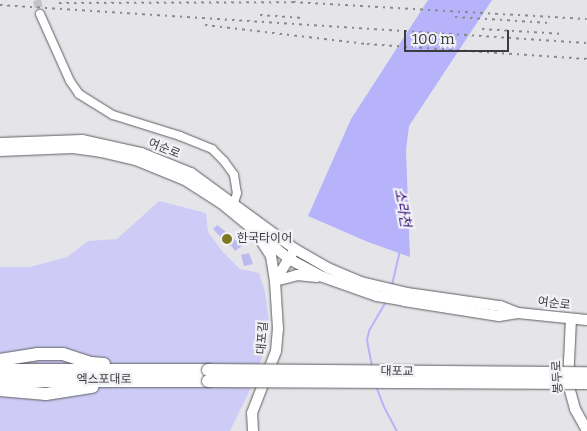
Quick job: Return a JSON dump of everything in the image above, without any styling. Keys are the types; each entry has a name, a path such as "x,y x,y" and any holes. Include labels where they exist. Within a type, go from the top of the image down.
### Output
{"highway":[{"path":"0,360 37,354 63,354 91,363 166,376"},
{"name":"엑스포대로","path":"0,370 166,376"},
{"name":"대포교","path":"208,375 587,373"},
{"name":"엑스포대로","path":"0,381 208,375"},
{"name":"대포교","path":"208,375 587,383"},
{"path":"0,390 46,394 166,376"}],"street":[{"path":"40,14 70,81 80,94 96,106 113,115 180,136 212,149 224,160 234,176 237,192 234,203"},
{"name":"여순로","path":"0,143 82,140 141,152 190,173 295,249 308,263"},
{"name":"여순로","path":"0,151 73,148 136,160 185,180 221,203 289,259 308,263"},
{"name":"대포길","path":"252,228 270,252 275,281 278,329 276,351 252,413 253,431"},
{"path":"275,281 295,249"},
{"path":"308,263 323,278"},
{"path":"308,263 344,275 378,292"},
{"path":"275,281 297,275 323,278 378,292"},
{"name":"여순로","path":"378,292 499,316 518,313 587,320"},
{"name":"봉두로","path":"571,319 568,383 575,409 586,431"}],"shaded area":[{"path":"159,201 206,213 208,232 223,252 240,269 259,273 265,292 269,323 267,344 249,392 230,431 0,431 0,267 30,267 67,257 88,241 117,239"}],"water":[{"path":"428,0 492,0 409,126 406,150 410,257 368,242 308,216 351,119"}],"building":[{"path":"217,225 242,246 235,251 231,245 230,247 213,229"},
{"path":"249,253 253,264 244,266 241,255"}],"waterway":[{"name":"소라천","path":"392,285 399,254"},
{"name":"소라천","path":"372,366 367,340 369,331 386,301"},
{"name":"소라천","path":"376,386 384,407 397,431"}],"tunnel":[{"path":"37,0 40,14"}],"railway":[{"path":"59,3 293,2 587,19"},
{"path":"0,5 587,43"},
{"path":"260,15 303,18"},
{"path":"455,17 550,23"},
{"path":"205,25 367,44 587,59"},
{"path":"482,29 564,34"}],"place":[{"name":"한국타이어","path":"227,239"}]}
